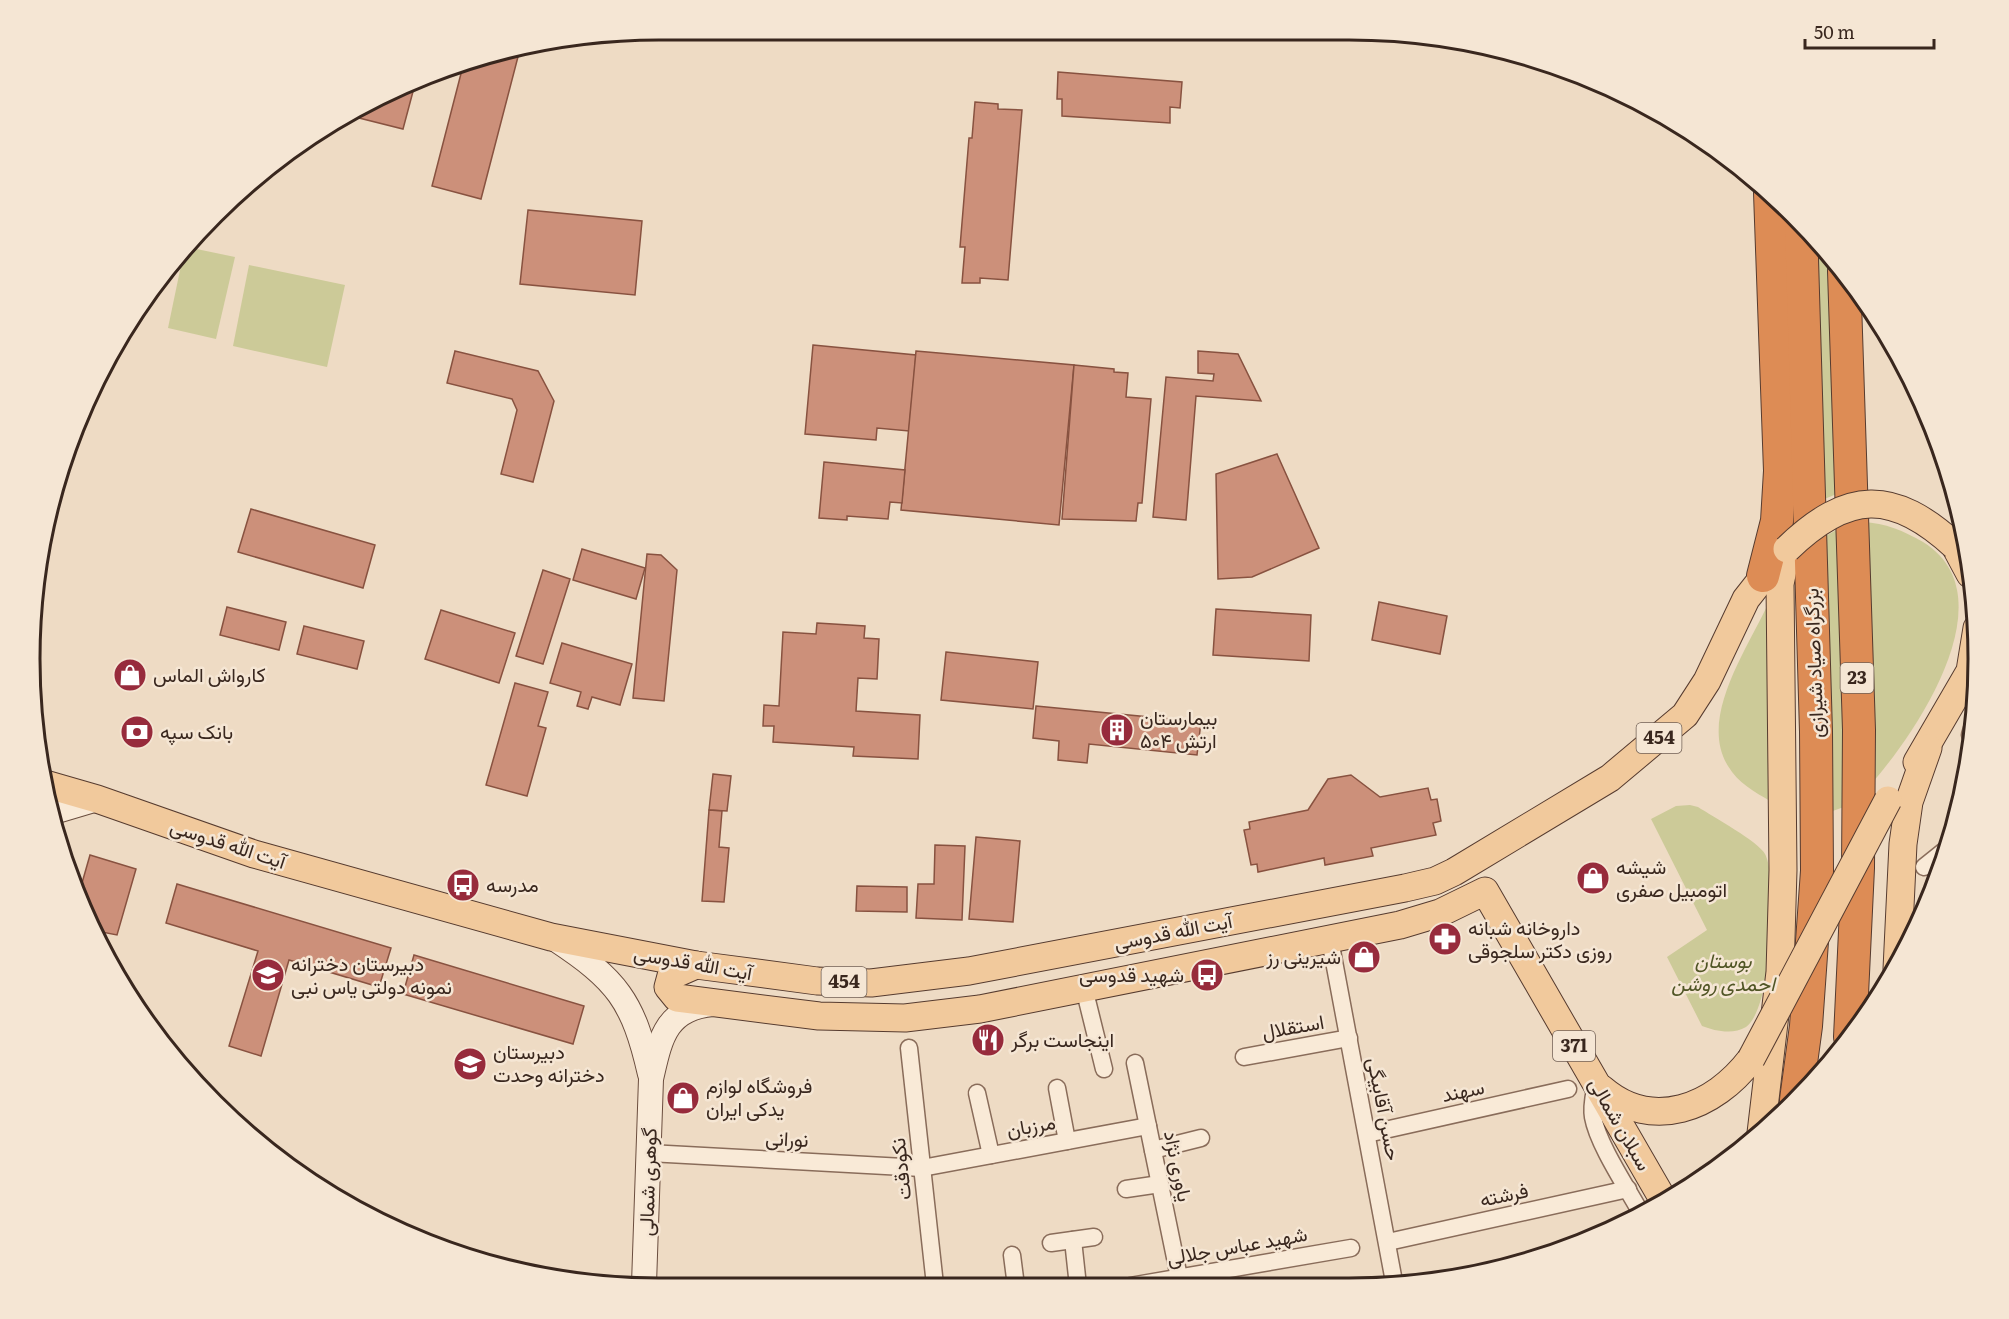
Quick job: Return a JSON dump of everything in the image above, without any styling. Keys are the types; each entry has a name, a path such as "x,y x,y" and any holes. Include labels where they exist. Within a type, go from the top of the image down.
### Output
{"highway":[{"path":"1762,576 1777,521 1780,471 1771,206"},
{"name":"بزرگراه صیاد شیرازی","path":"1798,1086 1806,1026 1817,871 1816,732 1801,237"},
{"name":"23","path":"1845,288 1859,730 1858,868 1851,1022"}],"main road":[{"name":"آیت الله قدوسی","path":"54,786 97,799 254,854 551,937 696,964 817,981 871,982 913,979 998,966 1427,883 1454,872 1610,778 1685,715 1717,662 1746,599 1762,576 1787,549 1831,513 1873,505 1908,511 1932,525 1958,546"},
{"path":"1762,1121 1780,972 1783,870 1780,584 1787,549"},
{"path":"1596,1084 1626,1106 1655,1112 1681,1110 1707,1099 1729,1084 1751,1059 1888,800 1928,748 1968,677"},
{"path":"1898,946 1903,844 1908,802 1928,748"},
{"path":"60,810 97,799"},
{"name":"454","path":"651,1079 659,1047 668,1025 693,1008 722,1003 819,1016 906,1018 980,1009 1330,940 1434,915 1485,891"},
{"name":"سبلان شمالی","path":"1485,891 1661,1195"},
{"name":"آیت الله قدوسی","path":"551,937 598,969 625,1002 639,1033 651,1079"},
{"path":"696,964 671,976 668,987 671,993 677,998 722,1003"},
{"name":"گوهری شمالی","path":"644,1278 651,1079"}],"street":[{"name":"حسن آقابیگی","path":"1330,940 1393,1277"},
{"path":"1084,988 1104,1070"},
{"name":"استقلال","path":"1244,1057 1349,1038"},
{"name":"نکودقت","path":"909,1048 934,1278"},
{"name":"یاوری نژاد","path":"1135,1063 1179,1277"},
{"path":"1596,1084 1592,1103 1593,1119 1599,1135 1638,1207"},
{"path":"1057,1088 1067,1141"},
{"name":"سهند","path":"1367,1134 1568,1089"},
{"path":"977,1093 991,1155"},
{"name":"مرزبان","path":"922,1168 1148,1126"},
{"path":"1153,1150 1201,1138"},
{"name":"نورانی","path":"649,1153 922,1168"},
{"path":"1126,1189 1160,1184"},
{"name":"فرشته","path":"1388,1242 1628,1189"},
{"path":"1051,1243 1094,1237"},
{"path":"1073,1240 1077,1278"},
{"name":"شهید عباس جلالی","path":"1174,1278 1351,1248"},
{"path":"1011,1255 1015,1278"}],"green space":[{"path":"196,249 235,257 216,339 168,328 181,268 194,251"},
{"path":"1815,251 1830,269 1839,493 1822,500"},
{"path":"249,265 345,285 327,367 233,346"},
{"path":"1863,522 1894,528 1923,542 1947,565 1958,595 1957,628 1947,662 1931,697 1891,760 1872,783"},
{"path":"1838,529 1844,807 1827,813 1824,537"},
{"path":"1768,604 1770,801 1747,786 1732,772 1720,747 1719,727 1722,705 1729,684"},
{"name":"بوستان احمدی روشن","path":"1676,806 1698,807 1754,843 1765,854 1769,868 1772,890 1771,944 1762,996 1755,1016 1746,1027 1730,1032 1702,1026 1667,957 1707,930 1651,819"}],"building":[{"path":"518,57 481,199 432,186 461,73"},
{"path":"1058,72 1182,82 1180,108 1170,107 1170,123 1062,116 1062,99 1057,99"},
{"path":"413,92 403,129 359,118"},
{"path":"975,102 998,104 998,109 1022,110 1008,280 980,278 980,283 962,283 965,247 960,247 969,138 972,138"},
{"path":"528,210 642,221 635,295 520,284"},
{"path":"813,345 916,355 909,431 877,428 876,440 805,434"},
{"path":"455,351 538,371 554,401 533,482 501,474 517,410 512,399 447,383"},
{"path":"916,351 1074,365 1059,525 901,510"},
{"path":"1198,351 1238,354 1261,401 1196,396 1186,520 1153,517 1166,377 1213,381 1214,374 1198,373"},
{"path":"1074,365 1114,369 1114,372 1128,373 1126,397 1151,399 1142,503 1138,503 1136,521 1062,519"},
{"path":"1277,454 1319,548 1252,577 1218,579 1216,474"},
{"path":"824,462 905,470 902,503 890,502 888,519 847,516 847,520 819,518"},
{"path":"251,509 375,545 363,588 238,552"},
{"path":"582,549 645,568 636,599 573,580"},
{"path":"647,554 661,555 677,570 664,701 633,698"},
{"path":"543,570 570,579 543,664 516,656"},
{"path":"1379,602 1447,616 1440,654 1372,640"},
{"path":"227,607 286,622 279,650 220,635"},
{"path":"1216,609 1311,615 1309,661 1213,655"},
{"path":"441,610 515,633 499,683 425,659"},
{"path":"817,623 865,626 864,638 879,639 877,679 858,678 856,711 920,715 918,759 853,756 854,747 773,742 774,726 763,726 764,705 779,706 783,632 816,634"},
{"path":"304,626 364,641 357,669 297,654"},
{"path":"562,643 632,664 620,705 592,697 588,709 577,706 581,692 550,683"},
{"path":"946,652 1038,662 1033,709 941,700"},
{"path":"515,683 548,692 538,726 546,728 527,796 486,785"},
{"name":"بیمارستان ۵۰۴ ارتش","path":"1036,706 1201,722 1197,755 1089,744 1087,763 1058,760 1059,741 1033,738"},
{"path":"713,774 731,776 727,811 709,810"},
{"path":"1351,775 1380,797 1428,788 1431,800 1437,799 1441,821 1433,823 1436,835 1371,848 1373,856 1325,865 1324,858 1258,872 1257,864 1251,865 1244,830 1250,829 1249,822 1308,810 1328,779"},
{"path":"709,810 722,811 719,847 729,848 724,902 702,901"},
{"path":"976,837 1020,841 1013,922 969,919"},
{"path":"935,845 965,846 962,920 916,918 918,884 934,884"},
{"path":"90,855 136,869 117,935 104,932 82,882"},
{"path":"177,884 391,948 379,987 289,960 261,1056 229,1046 258,951 166,923"},
{"path":"857,886 907,887 907,912 856,911"},
{"path":"414,955 584,1006 573,1044 403,994"}],"place":[{"name":"کارواش الماس","path":"130,675"},
{"name":"بیمارستان ۵۰۴ ارتش","path":"1117,730"},
{"name":"بانک سپه","path":"137,732"},
{"name":"شیشه اتومبیل صفری","path":"1593,878"},
{"name":"مدرسه","path":"463,885"},
{"name":"داروخانه شبانه روزی دکتر سلجوقی","path":"1445,939"},
{"name":"شیرینی رز","path":"1364,957"},
{"name":"دبیرستان دخترانه نمونه دولتی یاس نبی","path":"268,975"},
{"name":"شهید قدوسی","path":"1207,975"},
{"name":"اینجاست برگر","path":"988,1040"},
{"name":"دبیرستان دخترانه وحدت","path":"470,1064"},
{"name":"فروشگاه لوازم یدکی ایران","path":"683,1098"}]}
